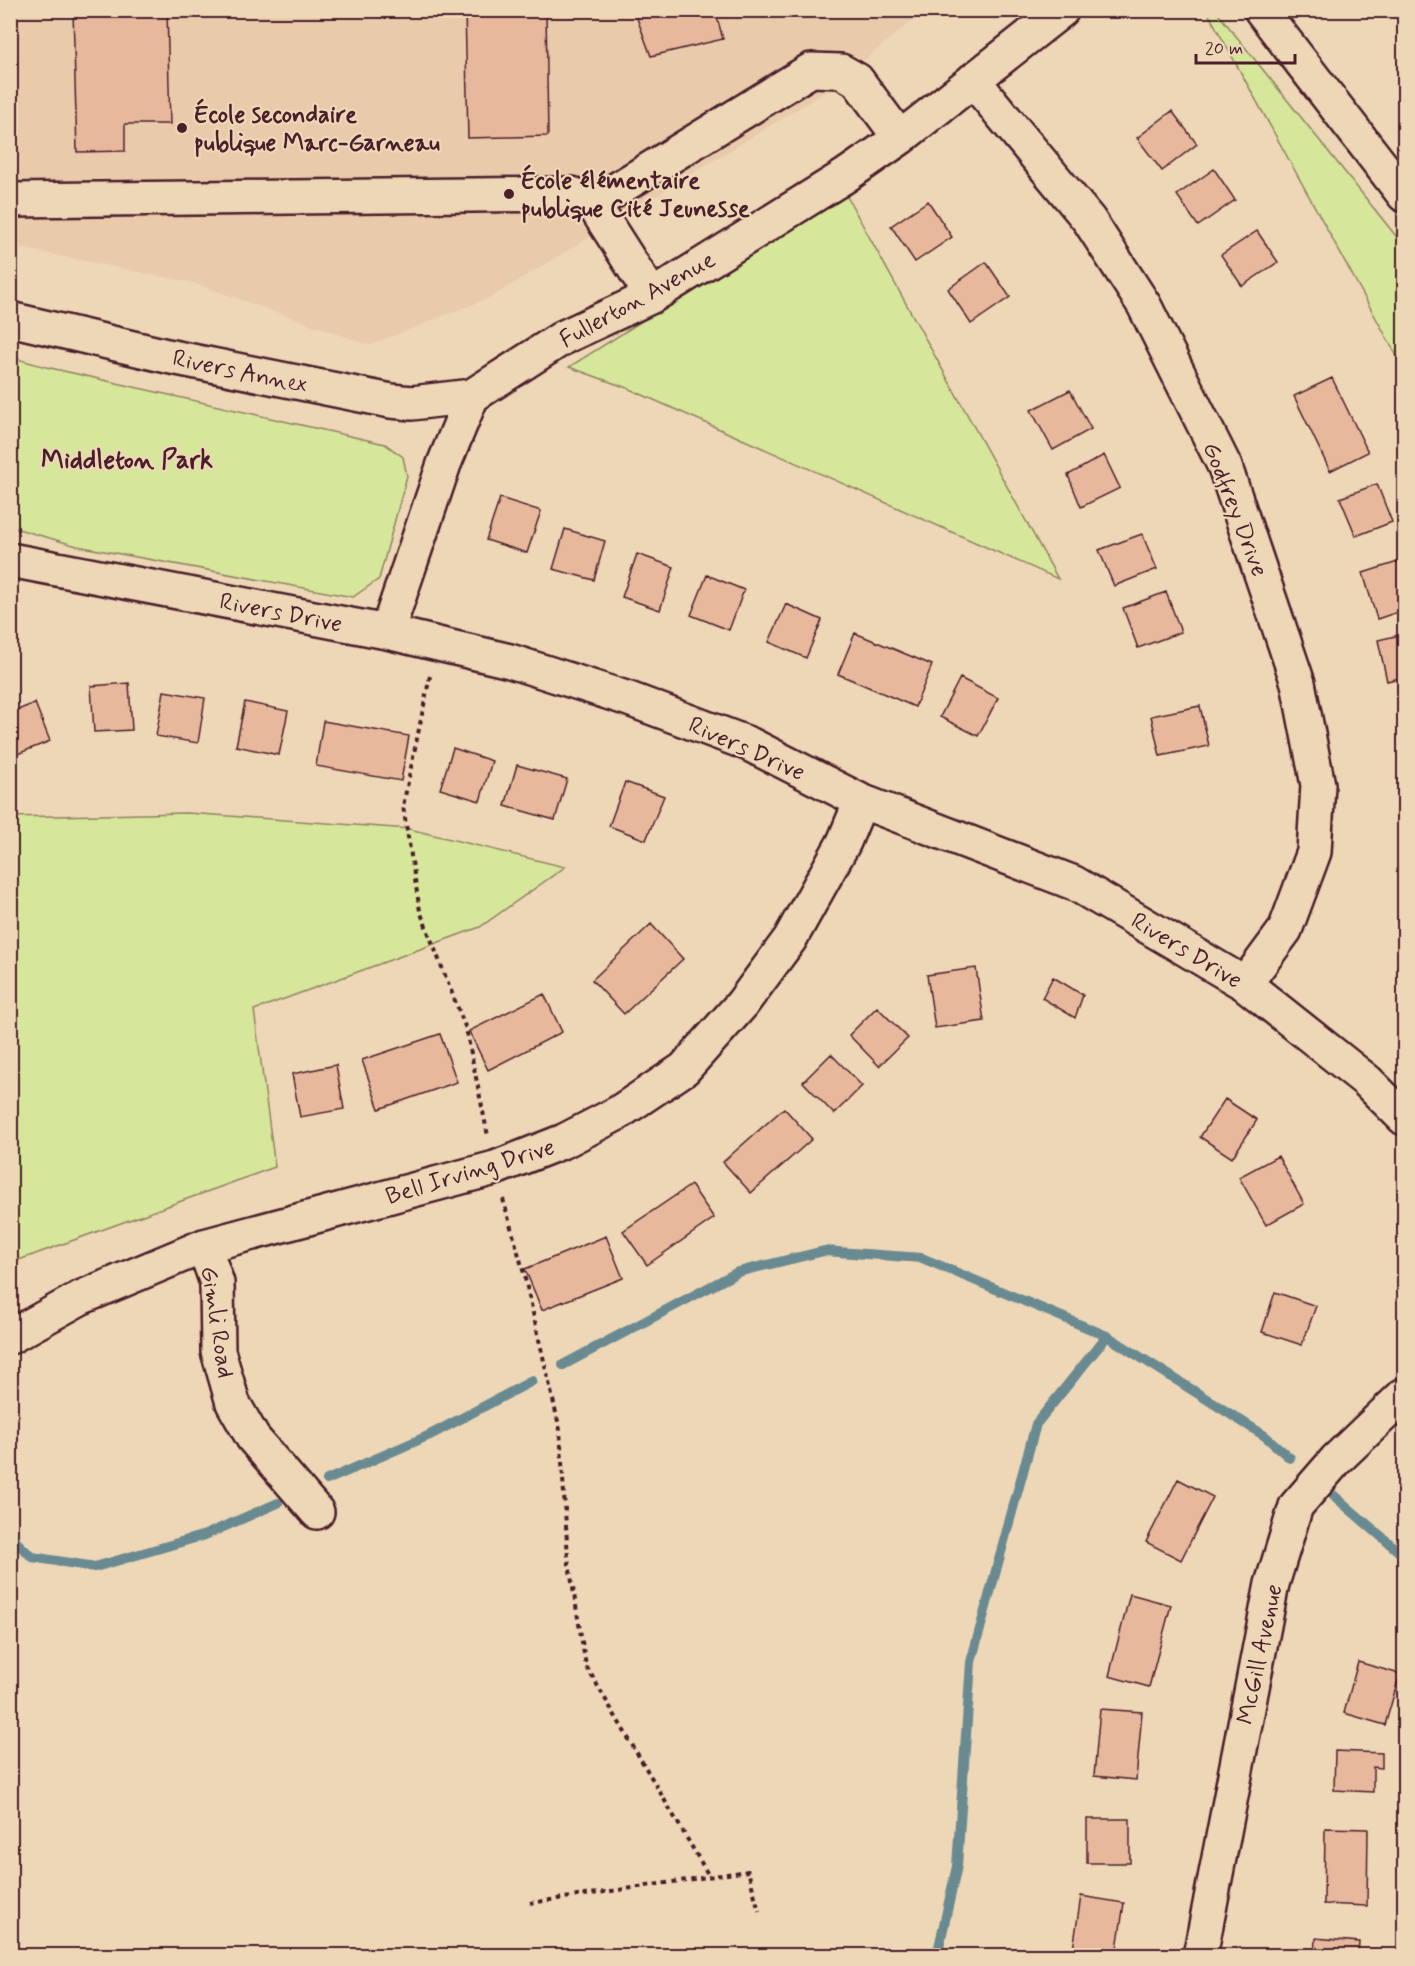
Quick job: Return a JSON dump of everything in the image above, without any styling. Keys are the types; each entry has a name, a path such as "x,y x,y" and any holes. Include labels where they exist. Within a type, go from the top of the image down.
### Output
{"street":[{"name":"Fullerton Avenue","path":"472,396 564,337 652,296 845,176 900,138 1062,10"},
{"path":"1261,10 1404,195"},
{"path":"593,204 811,70 841,71 857,80 900,138"},
{"name":"Godfrey Drive","path":"973,80 1089,220 1144,305 1225,467 1298,682 1318,785 1314,852 1286,930 1245,984"},
{"path":"10,200 572,194 593,204 652,296"},
{"name":"Rivers Annex","path":"10,319 167,356 391,401 412,403 472,396"},
{"path":"387,632 444,464 472,396"},
{"name":"Rivers Drive","path":"10,560 387,632 510,662 629,699 748,744 861,801 1074,883 1245,984 1367,1081 1404,1118"},
{"name":"Bell Irving Drive","path":"10,1337 80,1298 204,1246 495,1168 564,1141 618,1113 684,1069 742,1004 790,939 844,842 861,801"},
{"name":"Gimli Road","path":"204,1246 217,1283 218,1352 233,1403 253,1438 317,1512"},
{"name":"McGill Avenue","path":"1200,1956 1272,1584 1296,1506 1336,1460 1404,1395"}],"path":[{"path":"436,645 403,807 420,911 466,1029 495,1168 523,1270 560,1430 568,1558 586,1666 709,1876"},
{"path":"530,1903 748,1871 759,1911"}],"shaded area":[{"path":"10,11 924,11 823,93 493,296 370,345 194,283 11,246"}],"green space":[{"path":"1207,11 1216,11 1404,246 1404,369"},
{"path":"845,193 1058,579 627,388 569,367"},
{"path":"10,357 385,444 403,457 407,476 379,579 353,597 77,546 11,527"},
{"path":"187,813 409,829 565,867 480,927 254,1010 275,1167 19,1260 11,1266 11,817"}],"building":[{"path":"73,10 167,10 170,124 125,124 125,151 77,152"},
{"path":"465,10 546,10 548,136 468,138"},
{"path":"634,10 715,10 723,39 651,56"},
{"path":"1172,111 1197,144 1162,171 1137,138"},
{"path":"1214,169 1235,200 1198,226 1177,195"},
{"path":"928,201 952,237 915,262 891,226"},
{"path":"1257,231 1278,262 1242,286 1221,255"},
{"path":"986,262 1010,297 971,324 948,289"},
{"path":"1332,378 1368,452 1330,471 1294,396"},
{"path":"1070,390 1091,429 1053,450 1031,410"},
{"path":"1104,455 1120,488 1081,507 1068,475"},
{"path":"1377,484 1392,522 1356,536 1340,498"},
{"path":"500,498 541,511 527,553 486,540"},
{"path":"565,529 605,541 594,580 553,569"},
{"path":"1142,534 1157,569 1114,586 1099,550"},
{"path":"637,554 674,567 660,610 622,597"},
{"path":"1404,560 1404,610 1377,619 1363,573"},
{"path":"707,575 744,590 729,630 691,615"},
{"path":"1166,592 1181,632 1138,648 1123,608"},
{"path":"786,604 822,620 806,658 769,642"},
{"path":"855,633 932,665 915,707 838,674"},
{"path":"1404,634 1404,677 1387,681 1378,640"},
{"path":"960,678 998,698 978,736 940,717"},
{"path":"129,683 132,730 94,732 91,686"},
{"path":"164,691 205,698 198,743 156,736"},
{"path":"245,702 288,711 279,755 236,746"},
{"path":"35,703 50,741 10,757 10,713"},
{"path":"1200,706 1209,746 1160,756 1151,716"},
{"path":"323,721 409,736 401,781 316,766"},
{"path":"453,748 492,761 480,801 440,789"},
{"path":"517,765 567,779 555,820 505,806"},
{"path":"625,782 664,796 646,840 609,826"},
{"path":"651,924 683,959 624,1014 592,980"},
{"path":"976,968 984,1021 935,1028 927,975"},
{"path":"1053,977 1083,995 1075,1018 1042,998"},
{"path":"544,994 562,1032 488,1070 469,1031"},
{"path":"877,1007 908,1038 879,1066 849,1035"},
{"path":"440,1034 457,1082 379,1109 362,1060"},
{"path":"831,1054 862,1086 834,1114 803,1082"},
{"path":"336,1065 344,1109 300,1117 292,1074"},
{"path":"1225,1099 1257,1120 1232,1158 1200,1137"},
{"path":"784,1108 812,1139 751,1193 723,1162"},
{"path":"1278,1156 1304,1204 1266,1225 1239,1177"},
{"path":"691,1185 714,1218 647,1265 623,1231"},
{"path":"606,1236 623,1278 542,1310 525,1269"},
{"path":"1275,1292 1316,1306 1302,1345 1262,1332"},
{"path":"1178,1479 1213,1497 1181,1560 1146,1542"},
{"path":"1130,1594 1171,1605 1149,1687 1109,1676"},
{"path":"1358,1662 1400,1674 1385,1725 1344,1713"},
{"path":"1100,1709 1142,1712 1136,1780 1094,1776"},
{"path":"1335,1751 1382,1753 1382,1768 1373,1767 1373,1792 1334,1790"},
{"path":"1087,1819 1130,1819 1130,1863 1087,1863"},
{"path":"1325,1828 1368,1829 1367,1906 1324,1904"},
{"path":"1081,1896 1124,1903 1116,1955 1073,1949"},
{"path":"1316,1938 1359,1942 1358,1956 1315,1956"}],"waterway":[{"path":"563,1365 738,1272 824,1251 922,1258 1107,1336 1265,1436 1290,1458"},
{"path":"937,1956 957,1866 971,1662 1036,1424 1107,1336"},
{"path":"327,1480 430,1435 532,1381"},
{"path":"1332,1494 1404,1556"},
{"path":"10,1536 32,1557 95,1567 205,1535 278,1503"}],"place":[{"name":"École secondaire publique Marc-Garneau","path":"182,128"},
{"name":"École élémentaire publique Cité Jeunesse","path":"509,194"}],"district":[{"name":"Middleton Park","path":"127,459"}]}
